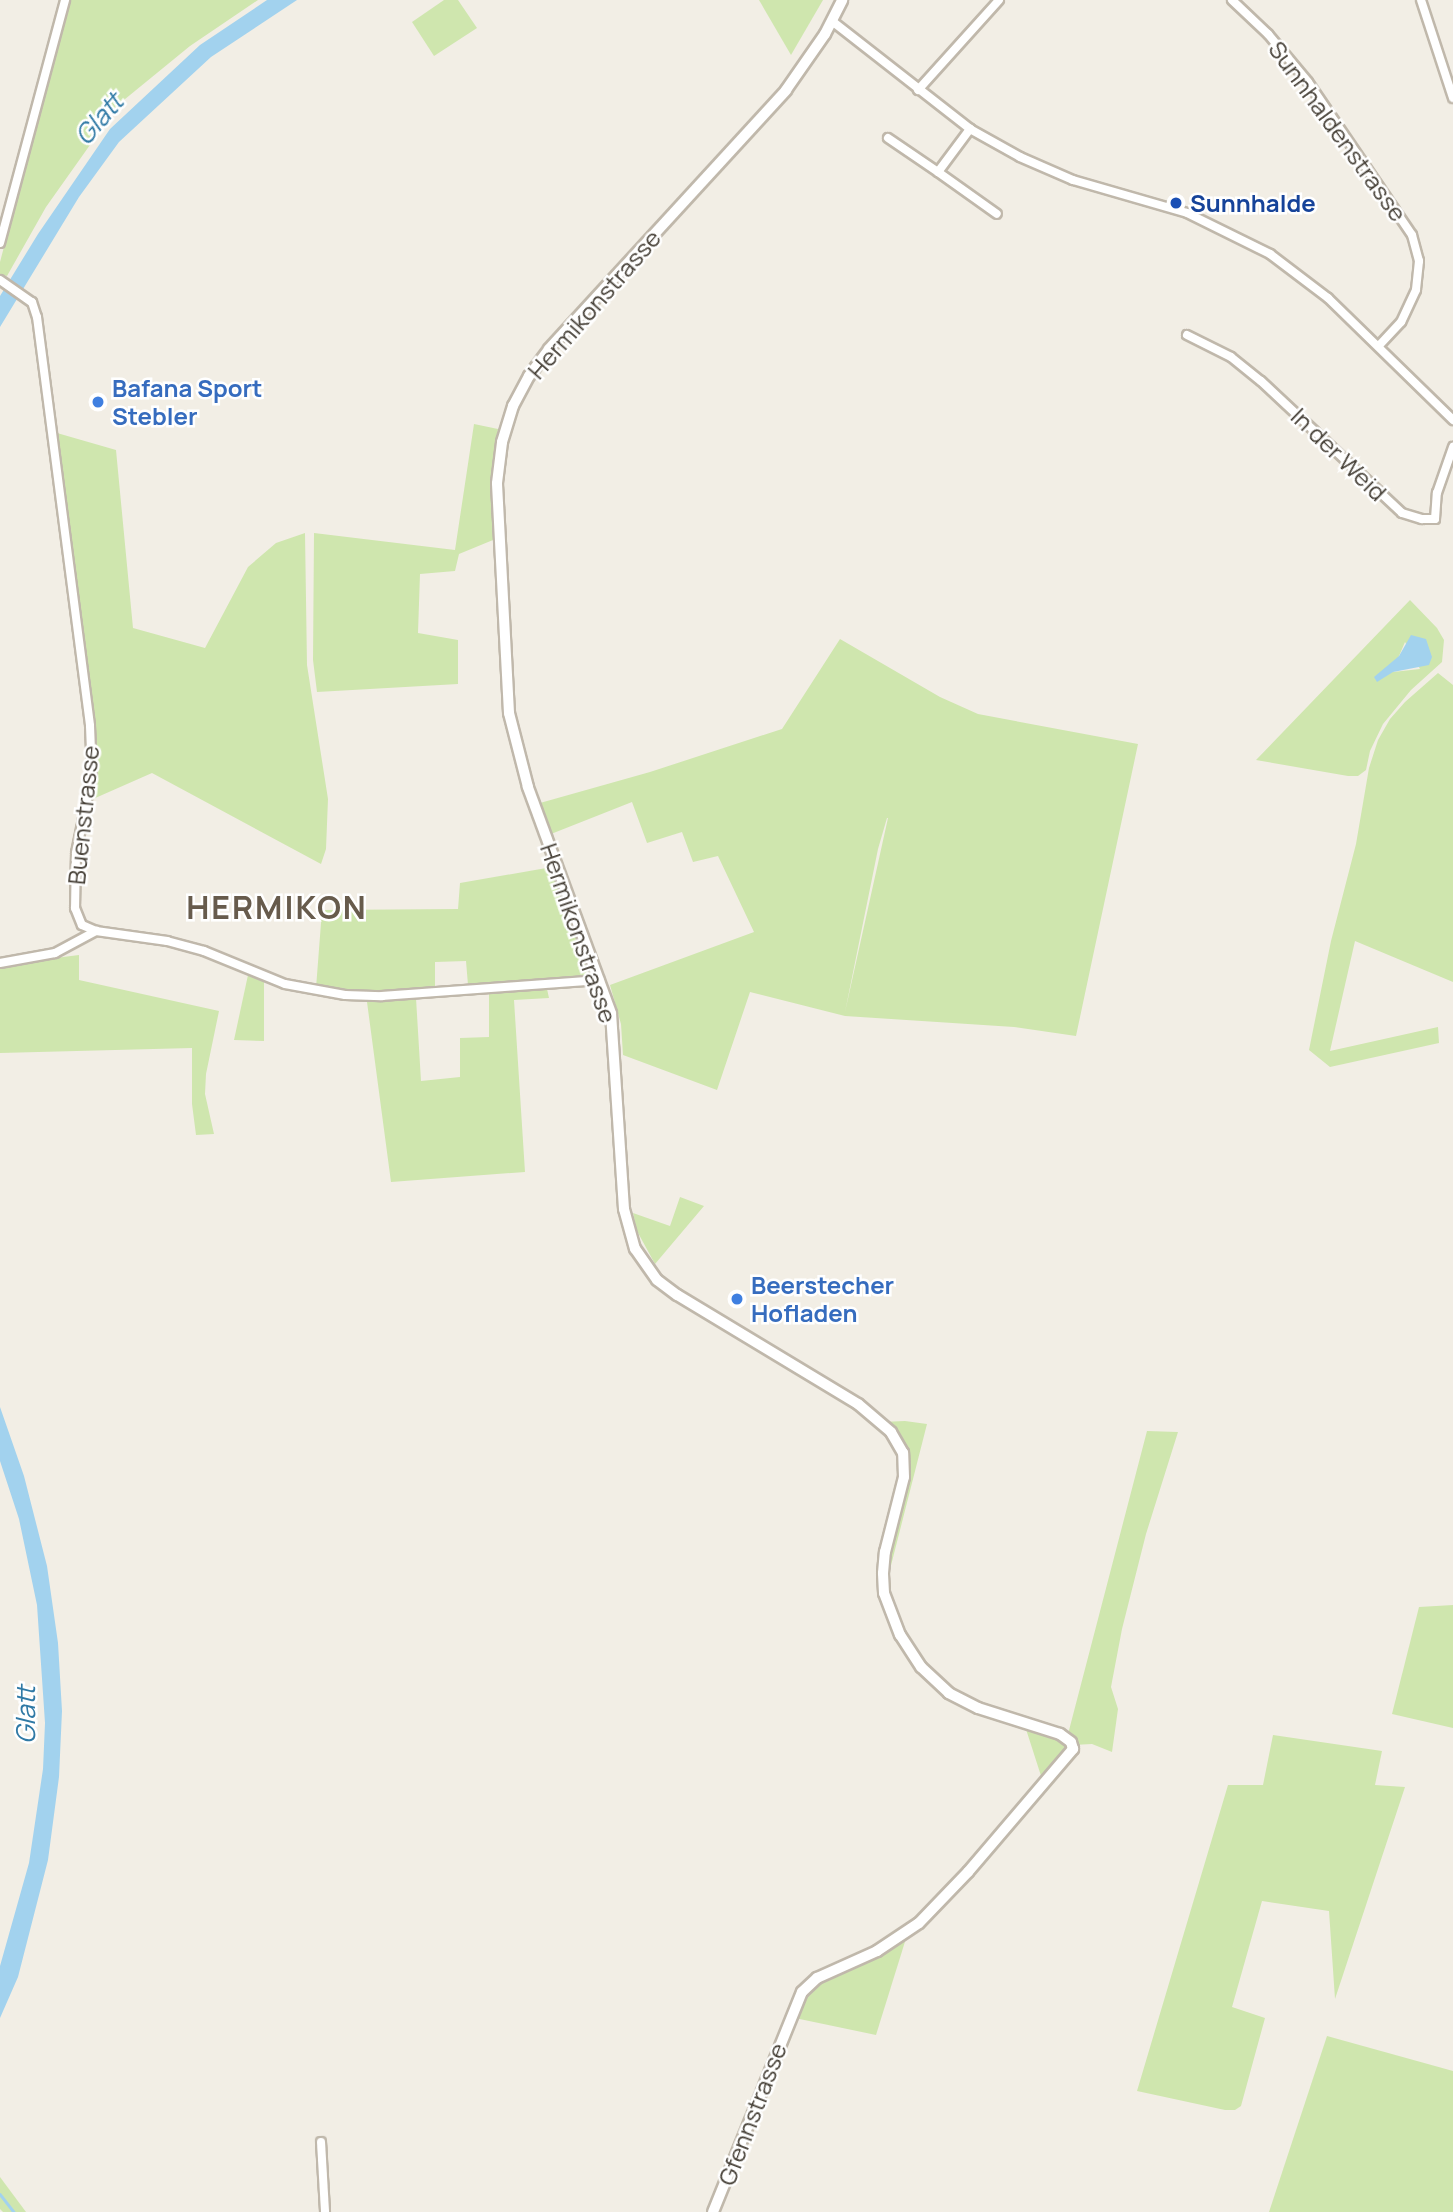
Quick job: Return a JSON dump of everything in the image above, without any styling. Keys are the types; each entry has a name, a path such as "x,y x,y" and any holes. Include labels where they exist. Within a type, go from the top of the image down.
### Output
{"street":[{"path":"0,243 65,0"},
{"name":"Hermikonstrasse","path":"842,0 832,21 786,90 548,349 521,390 502,442 496,507 509,713 528,787 599,980 612,1023 624,1209 632,1240 645,1265 677,1295 858,1404 891,1433 903,1453 904,1477 885,1552 883,1573 884,1593 900,1635 921,1667 956,1698 978,1708 1060,1734 1073,1745"},
{"path":"918,90 999,0"},
{"name":"Sunnhaldenstrasse","path":"1232,0 1268,34 1308,82 1412,235 1419,261 1416,290 1401,322 1379,346"},
{"path":"1421,0 1453,99"},
{"path":"832,21 970,129 1020,158 1073,180 1179,210 1246,241 1310,282 1453,420"},
{"path":"938,172 970,129"},
{"path":"888,138 997,214"},
{"name":"Buenstrasse","path":"2,282 32,302 37,317 92,742 92,775 75,853 75,908 82,925 96,931"},
{"name":"In der Weid","path":"1187,335 1231,357 1261,381 1402,513 1422,519 1435,519 1437,494 1453,447"},
{"path":"0,963 55,953 96,931 167,941 204,951 285,984 345,996 382,996 599,980"},
{"name":"Gfennstrasse","path":"713,2212 802,1992 810,1983 893,1942 930,1913 1068,1758 1073,1745"},
{"path":"321,2142 325,2212"}],"green space":[{"path":"69,0 258,0 190,46 119,104 46,207 7,276 0,274 0,262"},
{"path":"444,0 458,0 477,28 434,56 412,22"},
{"path":"759,0 823,0 791,55"},
{"path":"474,424 498,429 492,474 493,540 459,554 455,571 420,574 418,633 458,640 458,684 317,692 313,660 314,533 455,550"},
{"path":"57,433 116,450 133,628 205,648 248,567 276,543 305,533 307,665 328,799 326,849 321,864 152,773 93,799 98,758"},
{"path":"1410,600 1437,628 1444,640 1442,662 1411,690 1383,724 1370,751 1366,770 1358,776 1256,760","holes":["1405,642 1420,669 1393,672"]},
{"path":"840,639 940,697 978,714 1138,744 1076,1036 1014,1027 845,1016 750,992 717,1090 623,1055 621,1024 610,985 754,932 718,856 693,862 682,832 647,843 632,802 551,834 540,803 650,772 782,729","holes":["888,818 845,1012 878,849"]},
{"path":"1438,673 1453,685 1453,982 1355,941 1330,1051 1438,1027 1439,1043 1330,1067 1309,1050 1331,941 1356,844 1369,768 1378,740 1390,719"},
{"path":"552,867 589,969 581,978 468,985 466,961 435,962 435,988 351,993 316,988 322,910 458,909 460,883"},
{"path":"79,955 79,980 219,1011 206,1074 205,1094 214,1134 196,1135 192,1104 192,1048 0,1053 0,965"},
{"path":"248,975 264,982 264,1041 234,1040"},
{"path":"547,989 549,998 514,1000 525,1172 391,1182 367,1002 416,998 421,1081 460,1077 460,1038 489,1037 489,991"},
{"path":"680,1197 704,1206 655,1264 637,1231 633,1213 670,1226"},
{"path":"881,1422 927,1424 884,1593 883,1573 905,1465"},
{"path":"1147,1431 1178,1432 1146,1534 1122,1629 1111,1687 1118,1709 1112,1752 1092,1744 1073,1745 1043,1782 1024,1723 1067,1738"},
{"path":"1453,1605 1453,1728 1392,1714 1419,1607"},
{"path":"1273,1735 1382,1751 1375,1785 1405,1787 1335,1999 1329,1911 1262,1901 1232,2007 1265,2018 1241,2106 1235,2110 1225,2110 1137,2091 1228,1785 1263,1785"},
{"path":"908,1932 876,2035 790,2017 802,1992"},
{"path":"1327,2036 1453,2071 1453,2212 1269,2212"},
{"path":"0,2177 26,2212 3,2212 0,2209"}],"water":[{"name":"Glatt","path":"267,0 297,0 211,57 119,142 79,197 0,327 0,296 38,234 110,129 200,45"},
{"path":"1411,635 1426,639 1432,657 1429,665 1393,672 1377,682 1374,677 1399,656"},
{"name":"Glatt","path":"0,1407 24,1476 47,1566 58,1643 62,1711 59,1777 48,1860 18,1977 0,2018 0,1966 29,1863 43,1769 45,1723 37,1605 19,1519 0,1461"}],"waterway":[{"path":"0,2194 14,2212"}],"place":[{"name":"Sunnhalde","path":"1176,203"},
{"name":"Bafana Sport Stebler","path":"98,402"},
{"name":"Beerstecher Hofladen","path":"737,1299"}],"district":[{"name":"HERMIKON","path":"277,907"}]}
